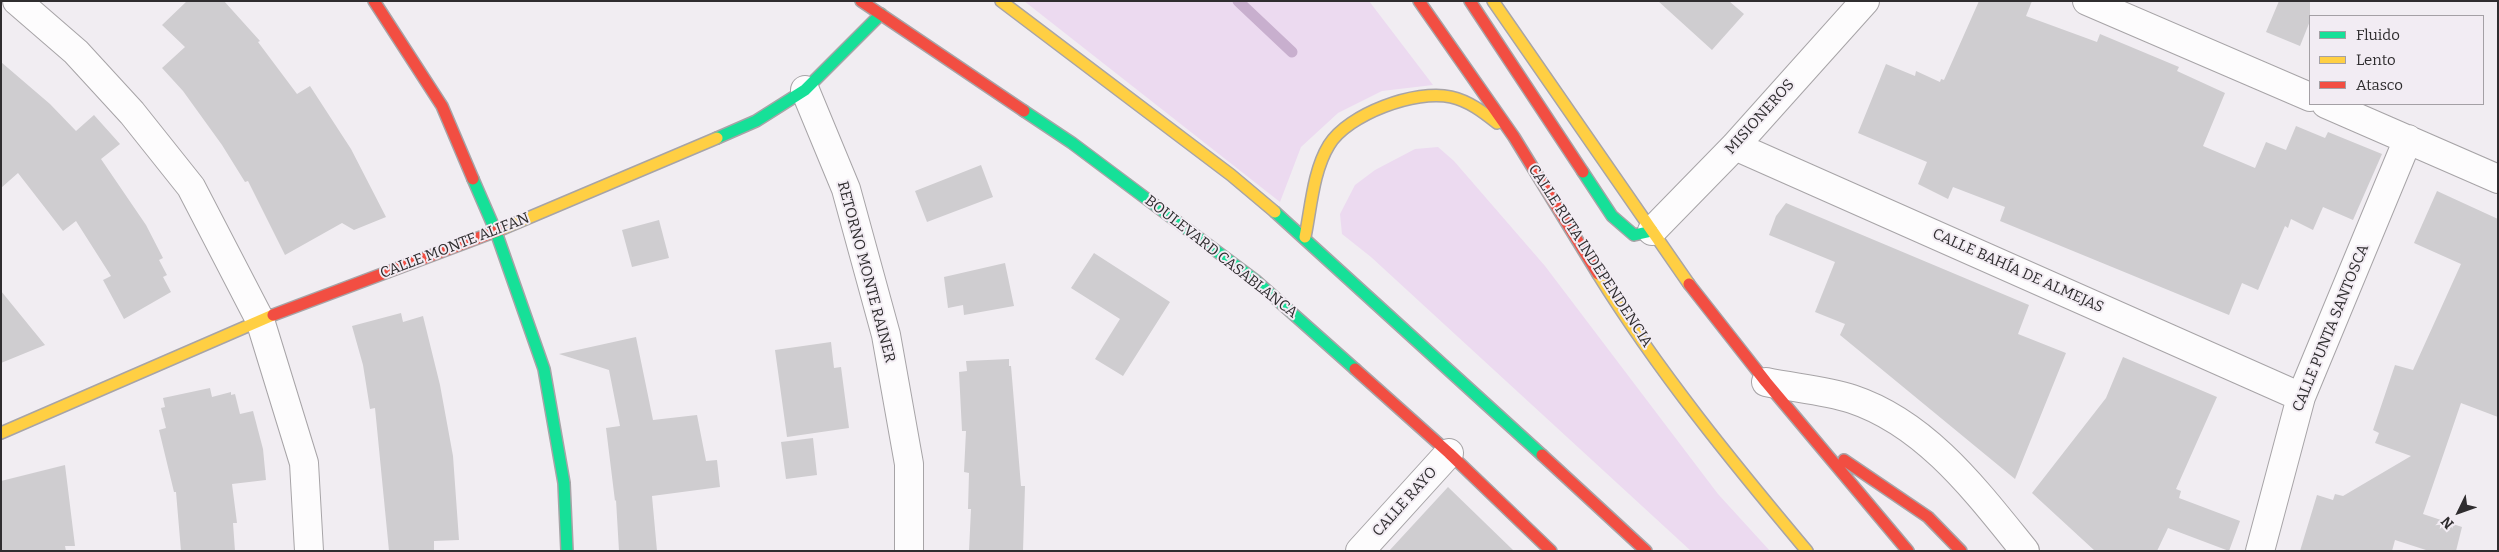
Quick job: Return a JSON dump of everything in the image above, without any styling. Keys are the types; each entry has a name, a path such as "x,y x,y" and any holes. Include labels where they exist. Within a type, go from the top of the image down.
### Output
{"main road":[{"path":"374,1 442,106 496,232 544,369 564,482 567,551"},
{"name":"BOULEVARD CASABLANCA","path":"861,1 1072,144 1255,280 1449,453 1551,551"},
{"path":"1001,1 1230,174 1305,238 1646,551"},
{"name":"CALLE RUTA INDEPENDENCIA","path":"1419,1 1514,137 1622,313 1743,474 1807,551"},
{"path":"1470,1 1612,216 1634,235 1652,231"},
{"path":"1494,1 1548,83 1700,298 1766,382 1908,551"},
{"name":"CALLE MONTE ALIFAN","path":"1,433 260,320 496,232 756,121 805,90 881,14"},
{"path":"1305,238 1318,174 1332,140 1378,108 1411,99 1444,96 1475,106 1514,137"},
{"path":"1818,442 1928,517 1961,551"}],"street":[{"path":"17,1 76,52 132,113 191,187 260,320 304,463 309,551"},
{"name":"MISIONEROS","path":"1652,231 1734,146 1865,1"},
{"path":"2087,1 2309,97"},
{"name":"RETORNO MONTE RAINER","path":"805,90 846,189 886,335 908,464 909,551"},
{"path":"2328,105 2498,179"},
{"name":"CALLE PUNTA SANTOSCA","path":"2260,551 2301,397 2408,139"},
{"name":"CALLE BAHÍA DE ALMEJAS","path":"1734,146 2301,397"},
{"path":"1766,382 1850,398 1880,410 1908,427 1966,479 2025,551"},
{"name":"CALLE RAYO","path":"1360,551 1449,453"}],"shaded area":[{"path":"1024,1 1369,1 1433,85 1382,91 1338,113 1301,147 1280,202"},
{"path":"1438,147 1454,161 1545,266 1718,494 1770,551 1691,551 1371,257 1342,234 1340,214 1355,185 1375,170 1415,149"}],"building":[{"path":"187,1 224,1 260,41 258,42 297,94 310,86 351,149 386,217 354,230 342,223 285,255 248,181 245,182 222,145 183,91 162,68 185,47 162,25"},
{"path":"1658,1 1729,1 1744,14 1712,50"},
{"path":"1979,1 2032,1 2026,16 2097,42 2100,34 2179,67 2177,71 2225,93 2203,146 2255,168 2266,142 2286,150 2296,126 2325,138 2328,132 2382,154 2353,220 2323,207 2313,230 2291,219 2288,228 2285,226 2258,290 2242,283 2229,315 2000,221 2005,207 1953,187 1948,199 1918,184 1927,162 1858,133 1886,64 1915,76 1916,71 1940,82 1941,79 1944,80"},
{"path":"2279,1 2310,1 2309,24 2300,46 2266,32"},
{"path":"1,62 50,104 76,131 94,115 120,144 101,159 146,225 163,258 159,260 167,275 163,277 171,292 124,319 103,280 111,276 76,221 63,231 18,173 1,188"},
{"path":"981,165 993,197 927,222 915,191"},
{"path":"2437,191 2498,219 2498,417 2461,403 2423,514 2462,527 2456,551 2429,551 2395,540 2392,551 2300,551 2317,495 2333,500 2335,494 2343,496 2411,456 2375,443 2379,433 2373,430 2395,365 2413,370 2461,264 2414,243"},
{"path":"1786,203 2029,305 2018,334 2066,353 2015,479 1840,335 1845,324 1815,312 1835,262 1769,235 1776,216"},
{"path":"659,220 669,258 632,267 622,230"},
{"path":"1094,253 1170,302 1123,376 1095,359 1120,319 1071,288"},
{"path":"1005,263 1014,306 964,315 963,305 948,308 944,277"},
{"path":"1,291 45,345 1,363"},
{"path":"401,313 403,322 423,316 440,385 453,456 459,540 434,541 434,551 389,551 375,408 370,409 363,365 352,326"},
{"path":"636,337 653,420 697,415 706,461 717,460 720,487 652,496 657,551 619,551 616,500 606,428 620,426 609,370 559,354"},
{"path":"831,342 834,368 841,367 849,428 787,437 775,350"},
{"path":"2123,357 2217,397 2176,489 2181,491 2179,498 2240,521 2229,551 2168,528 2157,551 2095,551 2032,493 2106,398"},
{"path":"1009,359 1021,486 1025,486 1023,551 969,551 971,509 968,509 969,473 964,472 966,431 962,431 959,372 967,371 966,361"},
{"path":"210,388 212,397 231,392 231,395 235,394 240,414 253,411 263,449 266,480 232,484 237,523 233,523 235,551 181,551 176,492 174,492 159,430 166,428 161,408 165,407 163,398"},
{"path":"813,438 817,475 786,479 781,442"},
{"path":"65,465 75,546 65,546 66,551 1,551 1,481"},
{"path":"1448,487 1514,551 1389,551"}],"waterway":[{"path":"1238,1 1292,52"}],"traffic: fast":[{"path":"717,138 756,121 805,90 881,14"},
{"path":"1024,111 1072,143 1255,280 1355,369"},
{"path":"1583,172 1612,216 1634,235 1652,231"},
{"path":"473,179 496,232 544,369 564,483 567,551"},
{"path":"1275,212 1542,455"}],"traffic: slow":[{"path":"1001,1 1231,175 1275,212"},
{"path":"1493,1 1689,284"},
{"path":"1305,237 1319,166 1329,145 1351,123 1384,106 1402,100 1436,95 1464,101 1497,123"},
{"path":"502,229 717,138"},
{"path":"1598,274 1671,381 1752,485 1807,551"},
{"path":"1,433 273,315"}],"traffic: jam":[{"path":"374,1 442,106 473,179"},
{"path":"861,1 1024,111"},
{"path":"1419,1 1514,137 1598,274"},
{"path":"1470,1 1583,172"},
{"path":"273,315 502,229"},
{"path":"1689,284 1766,382 1908,551"},
{"path":"1355,369 1449,453 1551,551"},
{"path":"1542,455 1646,551"},
{"path":"1844,460 1928,517 1961,551"}]}
